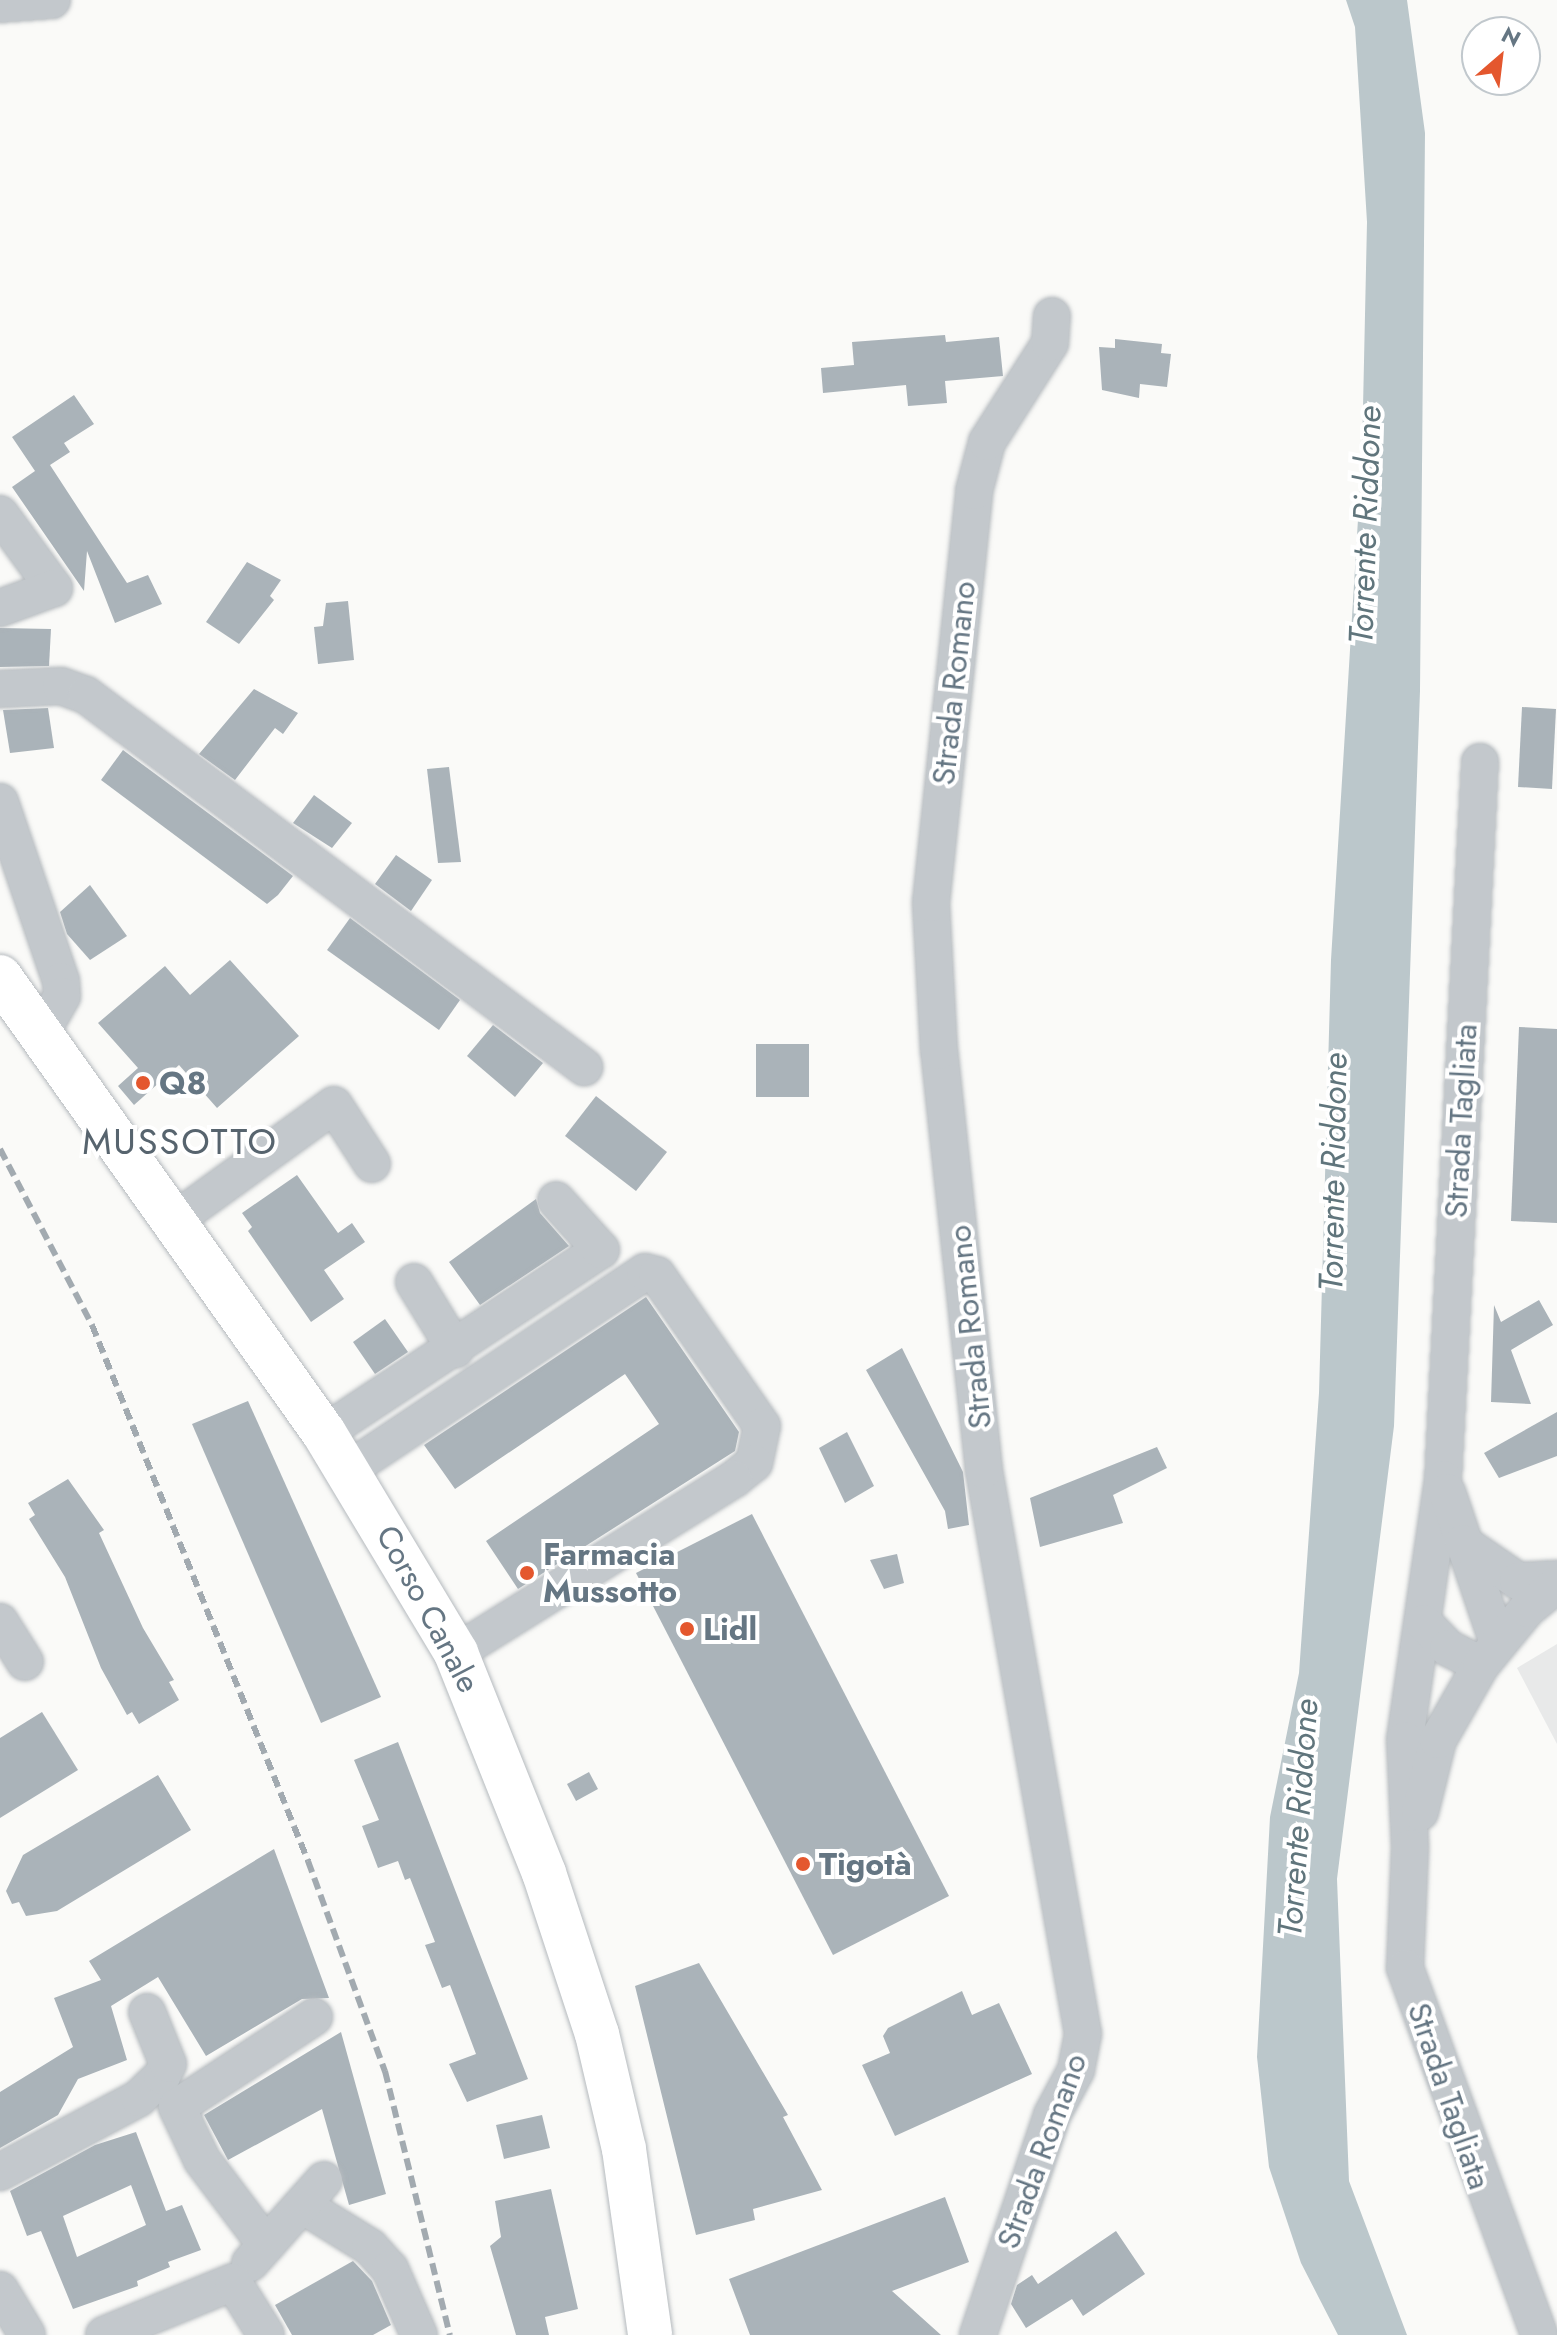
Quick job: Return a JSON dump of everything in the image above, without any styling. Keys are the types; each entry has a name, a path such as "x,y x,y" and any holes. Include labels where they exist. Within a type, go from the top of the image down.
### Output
{"main road":[{"name":"Corso Canale","path":"0,977 324,1433 456,1653 522,1814 597,2034 624,2149 650,2335"}],"street":[{"path":"0,4 52,0"},
{"name":"Strada Romano","path":"978,2335 1052,2115 1076,2070 1083,2034 984,1470 939,1051 931,903 974,491 987,442 1050,343 1052,316"},
{"path":"0,514 54,588 0,608"},
{"path":"0,689 61,686 86,695 584,1067"},
{"name":"Strada Tagliata","path":"1480,762 1443,1479 1405,1740 1410,1848 1405,1968 1539,2335"},
{"path":"1,808 61,981 62,996 40,1035"},
{"path":"175,1220 334,1105 372,1164"},
{"path":"324,1433 601,1250 556,1200"},
{"path":"348,1470 645,1272 657,1275 762,1426 762,1447 734,1479 456,1653"},
{"path":"414,1282 455,1349"},
{"name":"Strada Tagliata","path":"1443,1479 1489,1654"},
{"name":"Strada Tagliata","path":"1462,1542 1518,1581 1557,1582"},
{"name":"Strada Tagliata","path":"1410,1848 1438,1740 1489,1654 1557,1582"},
{"path":"0,1622 25,1662"},
{"path":"1424,1623 1448,1648 1489,1654"},
{"path":"0,2172 139,2098 162,2076 168,2064 147,2012"},
{"path":"266,2245 202,2160 177,2107 314,2017"},
{"path":"109,2334 233,2282 313,2193 390,2269 419,2335"},
{"path":"233,2282 266,2335"},
{"path":"0,2290 27,2335"}],"shaded area":[{"path":"1557,1644 1557,1744 1517,1668"}],"water":[{"name":"Torrente Riddone","path":"1346,0 1407,0 1425,133 1420,691 1394,1426 1337,1879 1349,2181 1407,2335 1338,2335 1301,2263 1269,2167 1257,2057 1270,1817 1299,1673 1319,1393 1331,960 1362,454 1367,222 1355,27"}],"building":[{"path":"945,335 946,342 999,337 1003,376 945,381 947,403 908,406 906,385 823,393 821,368 854,365 852,342"},
{"path":"1115,339 1162,344 1161,353 1171,354 1167,387 1140,384 1139,398 1102,390 1099,347 1115,348"},
{"path":"74,395 94,424 64,443 70,452 50,465 127,583 148,575 162,604 115,623 87,551 84,591 12,487 35,471 12,437"},
{"path":"247,562 281,580 270,596 274,600 239,644 206,622"},
{"path":"348,601 354,660 318,664 314,627 323,626 326,603"},
{"path":"0,628 51,629 49,666 0,667"},
{"path":"254,689 298,713 283,734 275,728 235,780 199,754"},
{"path":"1522,707 1556,709 1552,789 1518,787"},
{"path":"48,708 54,748 10,753 3,710"},
{"path":"123,750 293,876 278,895 267,904 101,780"},
{"path":"449,767 461,862 438,863 427,769"},
{"path":"314,795 352,823 332,848 293,823"},
{"path":"396,855 432,880 411,911 375,884"},
{"path":"90,885 127,936 90,960 67,934 60,912"},
{"path":"350,918 460,1000 439,1030 327,950"},
{"path":"230,960 299,1036 217,1108 179,1065 134,1105 118,1086 138,1068 98,1023 165,966 190,995"},
{"path":"493,1025 543,1063 515,1097 467,1056"},
{"path":"1519,1027 1557,1029 1557,1223 1511,1221"},
{"path":"756,1044 809,1044 809,1097 756,1097"},
{"path":"596,1096 667,1152 636,1191 565,1136"},
{"path":"297,1175 338,1233 352,1223 365,1242 324,1270 344,1299 311,1322 248,1231 252,1227 242,1213"},
{"path":"536,1199 540,1213 569,1246 480,1305 449,1262"},
{"path":"646,1297 739,1432 735,1451 518,1589 486,1541 659,1424 625,1374 455,1489 424,1445"},
{"path":"1539,1300 1553,1325 1511,1350 1531,1404 1491,1402 1494,1305 1501,1322"},
{"path":"385,1319 408,1352 375,1374 353,1342"},
{"path":"902,1348 963,1472 969,1525 948,1529 945,1511 866,1370"},
{"path":"248,1401 381,1697 321,1723 192,1424"},
{"path":"1557,1412 1557,1456 1499,1478 1484,1453"},
{"path":"847,1432 874,1486 845,1503 819,1448"},
{"path":"1157,1447 1167,1468 1113,1495 1123,1523 1040,1547 1030,1498"},
{"path":"68,1479 104,1530 99,1533 143,1628 174,1680 169,1682 179,1700 139,1724 132,1712 127,1715 101,1668 65,1577 29,1519 35,1515 28,1503"},
{"path":"752,1514 949,1896 833,1955 636,1573"},
{"path":"897,1554 904,1583 884,1589 870,1560"},
{"path":"42,1712 78,1770 0,1818 0,1738"},
{"path":"398,1742 528,2079 467,2102 449,2064 476,2054 450,1985 442,1988 425,1945 435,1942 410,1878 405,1880 398,1861 378,1868 362,1826 379,1820 354,1760"},
{"path":"589,1772 598,1789 576,1801 567,1784"},
{"path":"158,1775 191,1830 57,1911 26,1916 19,1902 12,1904 6,1891 23,1855"},
{"path":"274,1849 329,1998 302,1999 206,2056 158,1977 111,2006 127,2060 78,2079 58,2115 0,2148 0,2092 73,2047 54,1998 101,1980 89,1961"},
{"path":"699,1963 788,2115 783,2117 822,2190 753,2209 755,2220 696,2235 635,1986"},
{"path":"962,1991 972,2015 999,2003 1032,2074 895,2136 862,2065 890,2053 883,2036 888,2028"},
{"path":"341,2032 386,2194 349,2205 322,2109 228,2160 204,2115"},
{"path":"542,2115 550,2148 504,2159 496,2125"},
{"path":"136,2132 166,2211 182,2205 201,2250 168,2262 170,2267 137,2281 138,2286 73,2309 41,2231 27,2236 10,2191 95,2145","holes":["131,2185 146,2225 77,2257 63,2216"]},
{"path":"551,2189 578,2309 545,2317 549,2335 516,2335 490,2246 501,2237 495,2201"},
{"path":"945,2197 969,2262 892,2291 941,2335 750,2335 729,2279"},
{"path":"1116,2231 1145,2274 1083,2316 1072,2299 1026,2328 1011,2304 1017,2285 1032,2275 1038,2284"},
{"path":"353,2261 372,2281 391,2325 373,2335 292,2335 275,2305"}],"railway":[{"path":"0,1149 92,1325 308,1861 385,2071 450,2335"}],"place":[{"name":"Q8","path":"143,1083"},
{"name":"Farmacia Mussotto","path":"527,1573"},
{"name":"Lidl","path":"687,1629"},
{"name":"Tigotà","path":"803,1864"}],"district":[{"name":"MUSSOTTO","path":"180,1142"}]}
